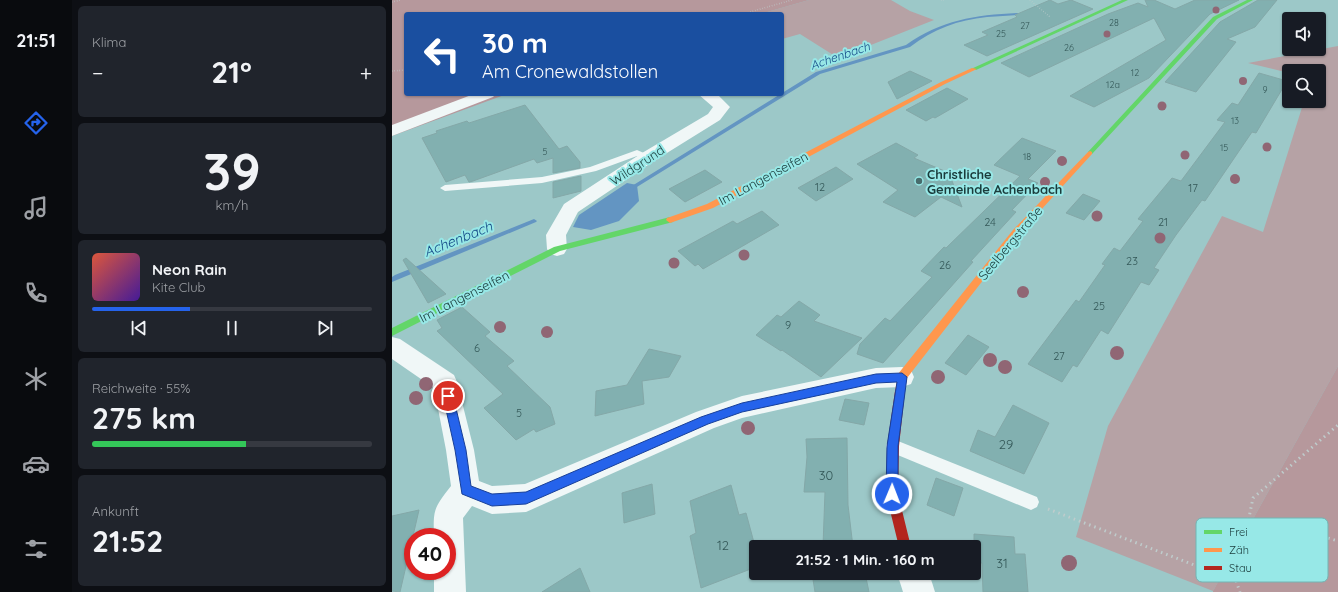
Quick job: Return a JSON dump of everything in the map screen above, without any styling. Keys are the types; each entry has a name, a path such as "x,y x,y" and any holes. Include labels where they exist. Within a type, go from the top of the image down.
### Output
{"street":[{"name":"Im Langenseifen","path":"392,332 557,249 679,218 710,206 943,83 1126,0"},
{"name":"Seelbergstraße","path":"902,377 1016,232 1215,18 1251,0"},
{"path":"392,131 483,96"},
{"name":"Wildgrund","path":"557,249 556,234 571,208 648,157 714,117 722,107 709,96"},
{"path":"392,346 445,382 460,450 466,490 448,514 450,592"},
{"path":"466,490 492,500 526,498 705,420 742,407 876,378 902,377 893,446 892,494 903,540"},
{"path":"915,580 919,592"}],"lane":[{"path":"445,188 542,180 593,169 637,153 648,157"},
{"path":"893,446 1032,502"}],"path":[{"path":"392,2 402,0"},
{"path":"750,12 792,0"},
{"path":"1030,0 1063,28"},
{"path":"392,71 404,70"},
{"path":"1250,518 1254,498 1338,425"},
{"path":"1032,502 1196,566"},
{"path":"1328,538 1338,541"},
{"path":"1236,582 1240,592"}],"shaded area":[{"path":"392,0 809,0 767,12 404,12 404,96 502,96 392,136"},
{"path":"809,0 891,0 910,11 934,20 838,58 800,34 784,38 784,12 767,12"},
{"path":"1338,46 1338,366 1254,518 1196,518 1196,582 1218,582 1213,591 1076,537 1108,426 1222,216 1263,232 1302,108 1326,108 1326,64 1282,64 1282,71 1248,63 1285,56 1326,56 1326,48"},
{"path":"1338,366 1338,592 1213,592 1218,582 1328,582 1328,518 1254,518"}],"water":[{"path":"627,183 637,185 639,201 619,221 591,230 573,227 579,215"}],"building":[{"path":"1050,0 1058,4 1071,0 1093,9 987,56 964,45 988,35 982,32 1017,17 1015,15"},
{"path":"1145,0 1154,0 1175,9 1195,0 1239,0 1210,14 1149,78 1094,107 1070,96 1166,40 1154,18 1029,77 1001,63 1108,14 1138,3 1148,7"},
{"path":"1258,0 1277,0 1255,27 1227,39 1236,42 1196,92 1165,82 1220,22"},
{"path":"910,71 932,81 897,99 888,82"},
{"path":"1259,73 1282,80 1282,89 1256,133 1252,132 1205,201 1202,200 1176,235 1154,268 1159,270 1149,285 1141,282 1108,334 1101,330 1077,367 1073,365 1062,382 1028,364 1076,300 1079,302 1105,265 1102,264 1114,248 1120,251 1143,221 1138,219 1172,178 1181,181 1225,122 1217,120 1232,103 1238,105"},
{"path":"947,88 968,99 935,118 933,117 926,121 906,110"},
{"path":"525,105 559,149 567,146 580,162 580,168 553,173 553,158 537,163 534,159 473,181 469,182 465,175 446,182 422,138 437,133 436,131 467,121 469,123"},
{"path":"1022,138 1056,151 1028,179 1038,183 1012,210 1016,212 971,261 973,262 883,363 857,354 860,344 885,318 890,321 932,277 921,271 944,247 946,248 1020,176 994,165"},
{"name":"Christliche Gemeinde Achenbach","path":"896,143 918,155 914,158 949,173 962,207 941,197 915,217 883,202 898,190 857,164"},
{"path":"836,167 853,179 816,201 798,188"},
{"path":"705,170 722,182 685,202 669,189"},
{"path":"581,176 581,191 553,198 553,182"},
{"path":"1083,194 1100,201 1084,220 1066,213"},
{"path":"762,211 779,225 703,269 698,264 695,266 678,251 733,221 737,224"},
{"path":"406,258 446,294 428,303 403,260"},
{"path":"799,301 820,315 814,321 862,338 821,377 782,350 781,351 756,335 777,315 781,317"},
{"path":"462,307 490,332 485,336 514,361 507,366 550,407 555,424 536,432 534,429 516,440 484,408 503,394 437,331 442,328 437,320"},
{"path":"968,335 989,347 966,375 945,363"},
{"path":"649,349 681,356 669,377 642,381 644,404 595,416 596,391 627,385"},
{"path":"845,399 869,403 864,425 839,420"},
{"path":"1013,405 1049,423 1024,474 970,451 978,430 995,437"},
{"path":"847,438 848,505 852,540 823,540 825,492 804,492 807,457 806,439"},
{"path":"936,478 963,488 954,516 927,505"},
{"path":"652,484 655,514 624,523 622,493"},
{"path":"731,485 739,515 746,513 753,540 749,540 749,570 701,588 690,536 696,533 690,501"},
{"path":"419,510 415,528 404,528 404,575 400,592 392,591 392,516"},
{"path":"974,534 1014,537 1015,554 1025,554 1028,592 983,592 981,540 974,540"},
{"path":"580,568 590,592 542,592"},
{"path":"813,580 866,580 869,592 815,592"}],"waterway":[{"name":"Achenbach","path":"784,94 818,73 908,46 932,30 946,25 974,18 1017,14"},
{"name":"Achenbach","path":"630,189 781,96"},
{"name":"Achenbach","path":"392,280 534,221"}],"traffic: fast":[{"path":"974,69 1126,0"},
{"path":"1090,153 1215,18 1251,0"},
{"path":"392,332 557,249 670,220"}],"traffic: slow":[{"path":"670,220 710,206 943,83 974,69"},
{"path":"900,391 902,377 1016,232 1090,153"}],"traffic: jam":[{"path":"900,391 893,446 892,494 903,540"}],"place":[{"name":"Christliche Gemeinde Achenbach","path":"919,181"}],"route":[{"path":"448,396 460,450 466,490 492,500 526,498 594,470 705,420 742,407 876,378 902,377 893,446 892,494"}]}
